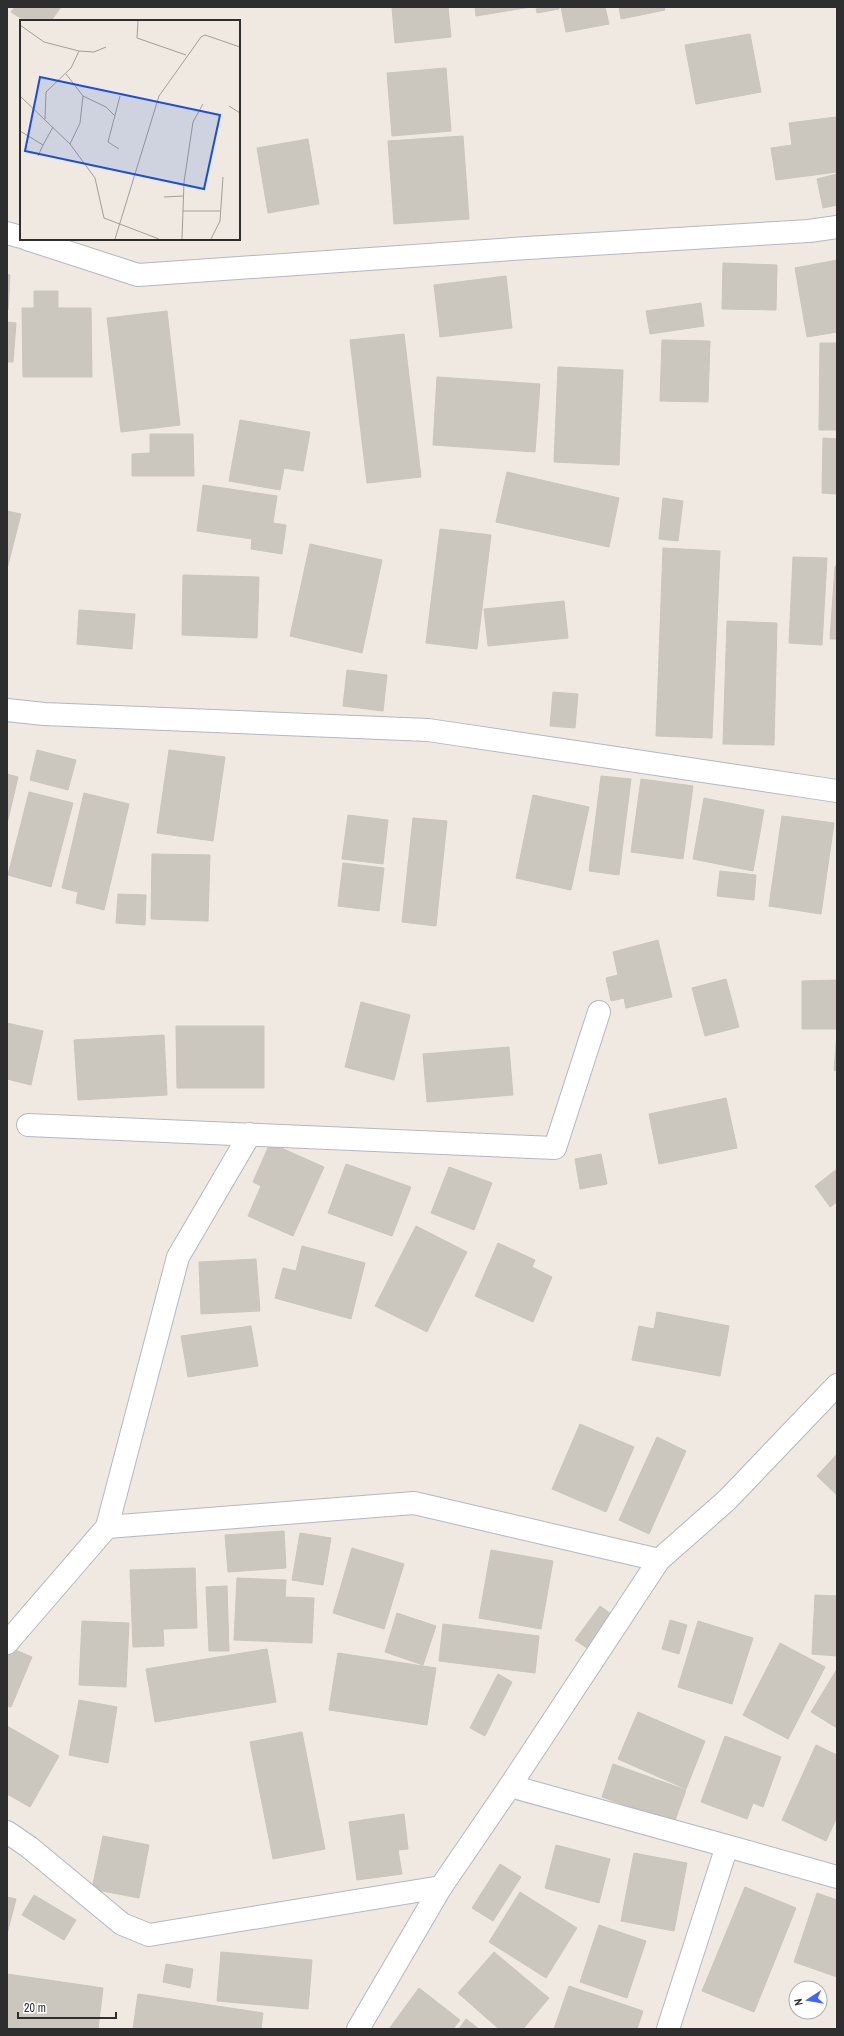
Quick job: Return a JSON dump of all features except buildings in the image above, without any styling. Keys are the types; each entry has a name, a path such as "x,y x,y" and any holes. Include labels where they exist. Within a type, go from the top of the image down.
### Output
{"street":[{"path":"30,240 138,275 519,248 809,231 837,227"},
{"path":"7,233 20,237"},
{"path":"7,710 52,714 428,730 837,791"},
{"path":"28,1126 250,1134 555,1148 599,1012"},
{"path":"7,1643 107,1527 178,1257 250,1134"},
{"path":"358,2029 441,1887 510,1786 659,1560 727,1500 837,1385"},
{"path":"107,1527 414,1502 659,1560"},
{"path":"510,1786 837,1877"},
{"path":"7,1832 29,1847 122,1924 149,1935 441,1887"},
{"path":"668,2029 727,1846"}]}
